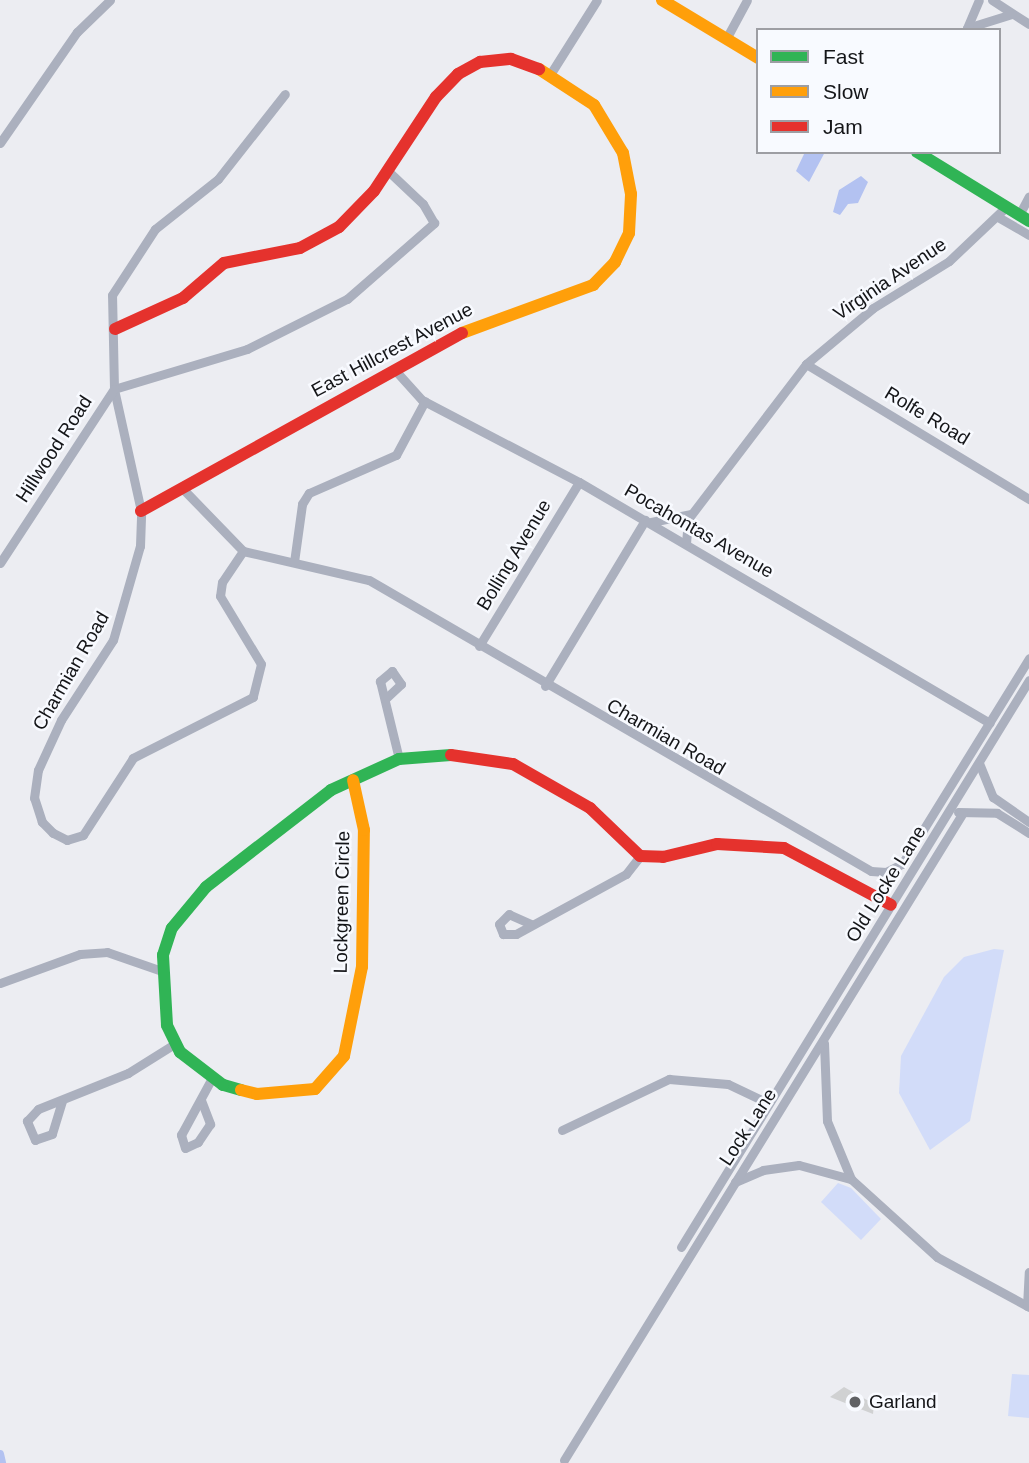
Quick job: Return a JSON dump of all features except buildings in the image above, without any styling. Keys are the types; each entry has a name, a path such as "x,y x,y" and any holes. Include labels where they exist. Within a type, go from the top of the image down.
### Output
{"street":[{"path":"0,144 77,32 110,0"},
{"path":"551,73 597,0"},
{"path":"662,0 756,57"},
{"path":"726,38 747,0"},
{"path":"966,28 979,0"},
{"path":"992,0 1029,24"},
{"path":"969,28 1012,14"},
{"name":"East Hillcrest Avenue","path":"115,329 183,298 224,263 318,240 360,206 388,171 436,97 470,66 511,58 551,73 594,105 623,153 631,194 630,228 615,262 582,291 482,322 141,511"},
{"name":"Charmian Road","path":"285,94 218,179 155,229 128,266 112,295 115,329 114,389 141,511 138,558 122,621 53,734 38,770 34,799 42,822 60,837 73,839 89,830 133,758 253,697 261,664 220,596 222,582 243,551 369,580 545,686 852,864 880,873 902,864 989,723"},
{"path":"920,154 1002,212 1029,235"},
{"path":"114,389 247,349 347,299 434,223 423,204 388,171"},
{"path":"1002,212 1024,218 1029,196"},
{"name":"Virginia Avenue","path":"686,543 685,525 693,513 806,363 873,308 949,261 1002,212"},
{"name":"Rolfe Road","path":"806,363 1029,499"},
{"name":"Pocahontas Avenue","path":"394,369 425,401 579,482 686,543 989,723"},
{"name":"Hillwood Road","path":"0,563 114,389"},
{"path":"295,562 302,504 309,493 396,455 425,401"},
{"name":"Bolling Avenue","path":"479,646 579,482"},
{"path":"182,488 243,551"},
{"path":"545,686 647,521 693,513"},
{"path":"989,723 1029,658"},
{"name":"Old Locke Lane","path":"681,1247 768,1103 829,1010 891,905 957,812 979,763 1029,680"},
{"path":"385,699 400,759"},
{"name":"Lockgreen Circle","path":"353,780 364,830 362,967 344,1056 315,1089 284,1094 257,1094 212,1078 176,1044 165,1015 162,971 172,928 206,887 331,790 353,780 400,759 450,755 513,764 590,808 640,856"},
{"path":"979,763 993,797 1029,822"},
{"path":"957,812 997,813 1029,833"},
{"name":"Lock Lane","path":"564,1460 734,1182 824,1042 957,812"},
{"path":"531,925 626,874 640,856 678,855 717,844 785,848 891,905"},
{"path":"0,983 80,954 107,952 162,971"},
{"path":"829,1010 839,1015"},
{"path":"824,1042 827,1121 851,1179 937,1257 1028,1306 1029,1272"},
{"path":"62,1101 52,1134 35,1140 27,1121 38,1110 128,1073 176,1044"},
{"path":"201,1100 211,1124 198,1142 185,1148 181,1135 212,1078"},
{"path":"562,1130 669,1079 728,1084 768,1103"},
{"path":"734,1182 763,1170 799,1165 851,1179"}],"shaded area":[{"path":"804,154 824,154 809,182 796,171"},
{"path":"861,176 868,182 858,203 848,204 840,215 833,212 839,190"},
{"path":"994,949 1004,950 970,1121 930,1150 899,1093 901,1056 944,977 964,957"},
{"path":"838,1183 851,1188 881,1219 861,1240 821,1202"},
{"path":"1012,1374 1029,1375 1029,1418 1008,1416"}],"waterway":[{"path":"0,1454 2,1463"}],"traffic: fast":[{"path":"920,154 1029,221"},
{"path":"241,1090 223,1085 180,1052 167,1025 163,955 172,928 206,887 331,790 399,759 451,755"}],"traffic: slow":[{"path":"662,0 756,57"},
{"path":"462,333 593,285 615,262 629,233 631,194 623,153 594,105 539,69"},
{"path":"241,1090 257,1094 315,1089 344,1056 362,967 364,830 353,780"}],"traffic: jam":[{"path":"115,329 183,298 224,263 300,248 339,227 374,191 436,97 458,74 480,62 511,59 539,69"},
{"path":"141,511 462,333"},
{"path":"451,755 513,764 590,808 640,856 663,857 717,844 784,848 891,905"}],"place":[{"name":"Garland","path":"855,1402"}]}
